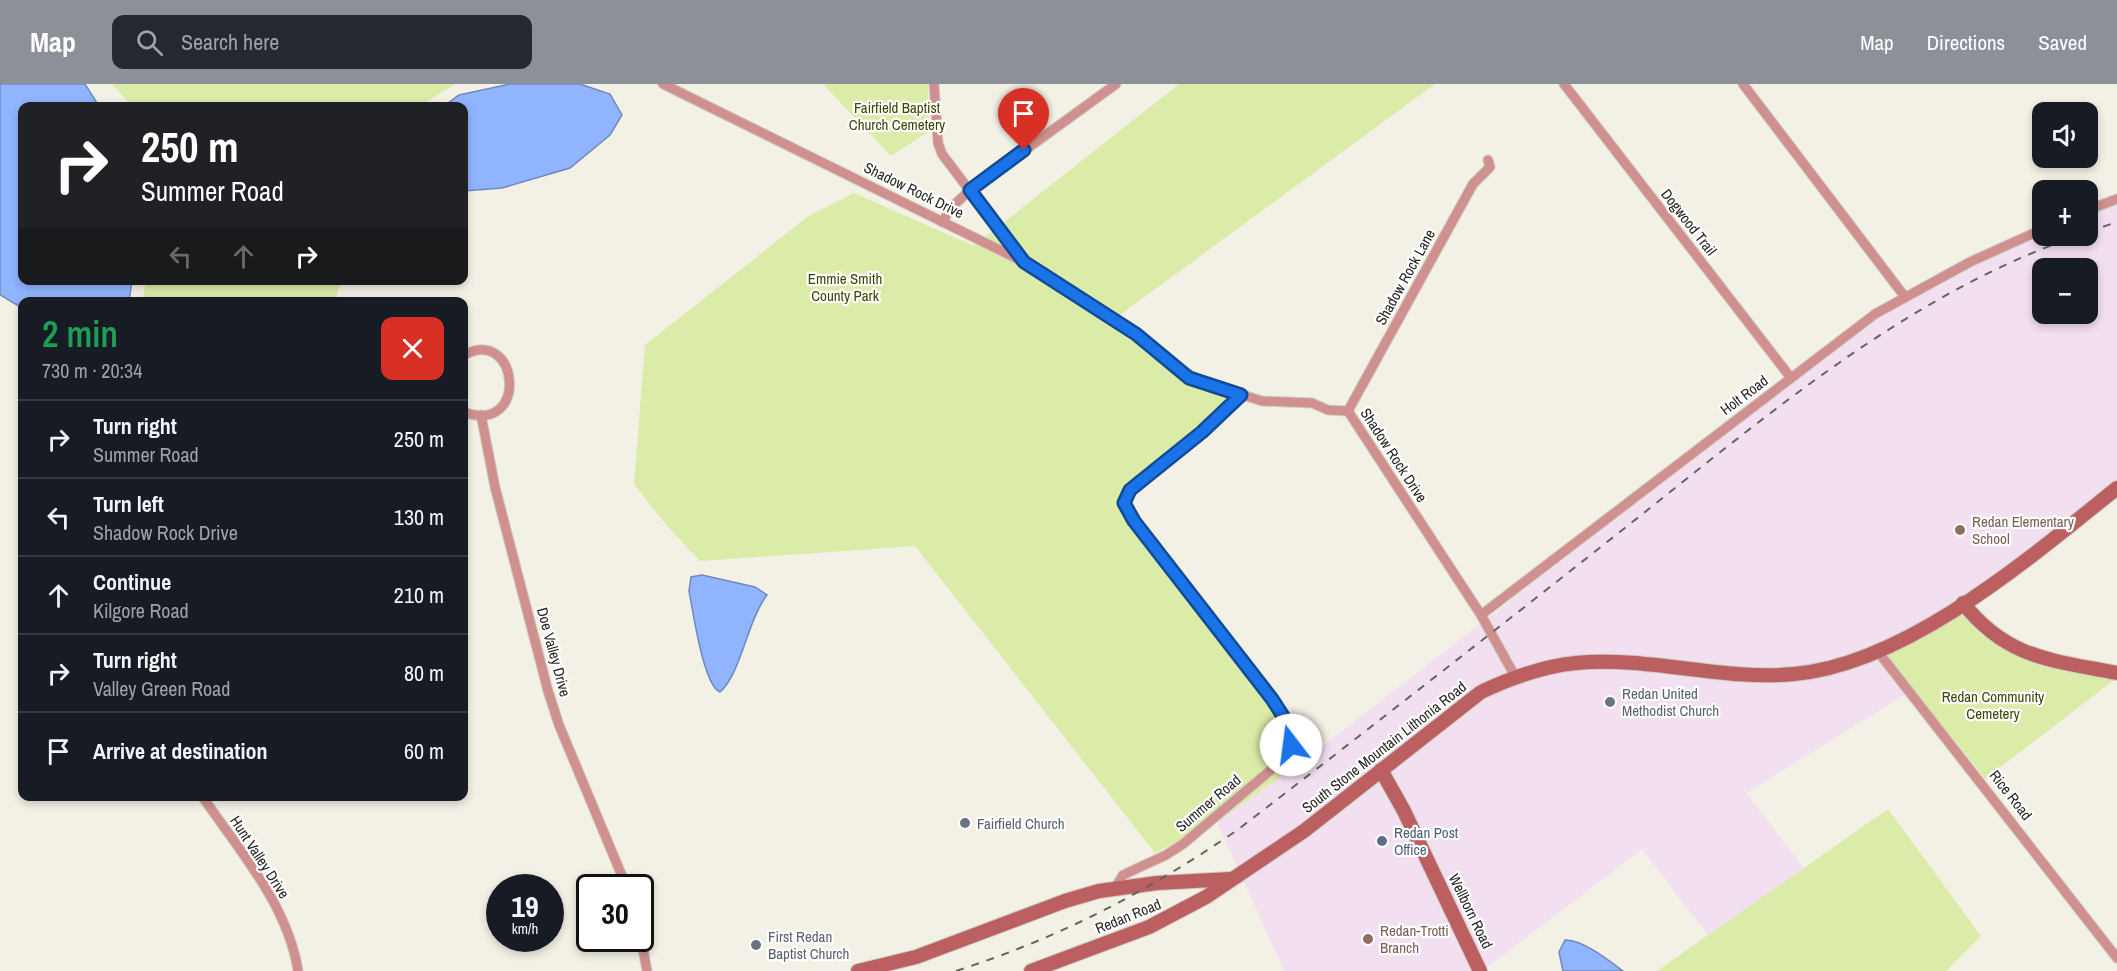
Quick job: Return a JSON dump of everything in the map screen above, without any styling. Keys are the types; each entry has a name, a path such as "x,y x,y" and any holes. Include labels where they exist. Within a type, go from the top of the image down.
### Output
{"main road":[{"name":"South Stone Mountain Lithonia Road","path":"858,971 916,957 1065,901 1115,888 1230,879 1304,831 1481,692 1516,678 1577,663 1624,663 1747,674 1794,674 1839,666 1879,652 1963,603 2044,548 2117,488"},
{"path":"1963,603 1989,632 2022,651 2117,673"},
{"name":"Wellborn Road","path":"1381,770 1404,811 1480,971"},
{"name":"Redan Road","path":"1031,971 1149,927 1206,897 1230,879"}],"street":[{"name":"Shadow Rock Drive","path":"663,84 1024,262 1136,334 1189,378 1262,401 1312,403 1328,410 1348,411 1480,615 1516,678"},
{"path":"934,84 938,142 942,154 1024,262"},
{"path":"942,222 953,206 970,190 1116,84"},
{"name":"Dogwood Trail","path":"1564,84 1791,378"},
{"path":"1743,84 1905,297"},
{"name":"Shadow Rock Lane","path":"1348,411 1473,184 1490,167 1488,160"},
{"path":"2098,207 2117,200"},
{"name":"Holt Road","path":"1480,615 1875,314 1970,262 2032,234"},
{"path":"468,354 478,350 488,352 506,365 511,387 501,406 481,415 468,413"},
{"name":"Summer Road","path":"1115,888 1123,875 1184,844 1272,769 1285,756 1291,745 1292,730 1272,699 1134,521 1124,503 1130,490 1202,432 1241,395"},
{"name":"Doe Valley Drive","path":"481,415 495,487 548,691 621,874"},
{"name":"Rice Road","path":"1879,652 2117,958"},
{"name":"Hunt Valley Drive","path":"205,801 275,906 290,938 298,971"},
{"path":"644,952 648,971"}],"shaded area":[{"path":"2117,199 2117,499 1961,614 1888,656 1914,689 1746,793 1804,868 1708,935 1642,849 1482,971 1284,971 1217,822 1315,752 1878,315 2002,247 2032,234 2032,246 2098,246 2098,206"}],"green space":[{"path":"112,84 455,84 426,102 128,102"},
{"name":"Fairfield Baptist Church Cemetery","path":"823,84 928,84 929,131 891,156"},
{"name":"Emmie Smith County Park","path":"1179,84 1435,84 1113,320 1152,347 1247,400 1119,500 1315,752 1217,822 1155,853 915,546 700,561 667,526 634,484 645,345 810,215 854,193 974,246"},
{"path":"145,285 340,285 336,297 143,297"},
{"name":"Redan Community Cemetery","path":"1961,614 1980,634 2013,655 2114,680 1985,779 1887,656"},
{"path":"1888,809 1981,936 1946,971 1657,971"}],"water":[{"path":"0,84 85,84 96,102 18,102 18,285 131,285 130,297 18,297 18,306 0,295"},
{"path":"510,84 580,84 610,94 622,115 610,135 570,168 502,188 468,191 468,102 449,102 459,95"},
{"path":"702,575 755,587 767,595 754,619 733,673 720,692 714,686 704,662 689,591 691,577"},
{"path":"1565,940 1587,947 1623,971 1563,971 1559,952"}],"railway":[{"path":"2098,229 2117,222"},
{"path":"956,971 1031,944 1101,912 1169,874 1236,831 1782,404 1837,364 1894,326 1953,291 2014,261 2052,246"}],"place":[{"name":"Redan Elementary School","path":"1960,530"},
{"name":"Redan United Methodist Church","path":"1610,702"},
{"name":"Fairfield Church","path":"965,823"},
{"name":"Redan Post Office","path":"1382,841"},
{"name":"Redan-Trotti Branch","path":"1368,939"},
{"name":"First Redan Baptist Church","path":"756,945"}],"route":[{"path":"1024,150 970,190 1024,262 1136,334 1189,378 1241,395 1202,432 1130,490 1124,498 1124,503 1134,521 1255,674 1292,730 1291,745"}]}
